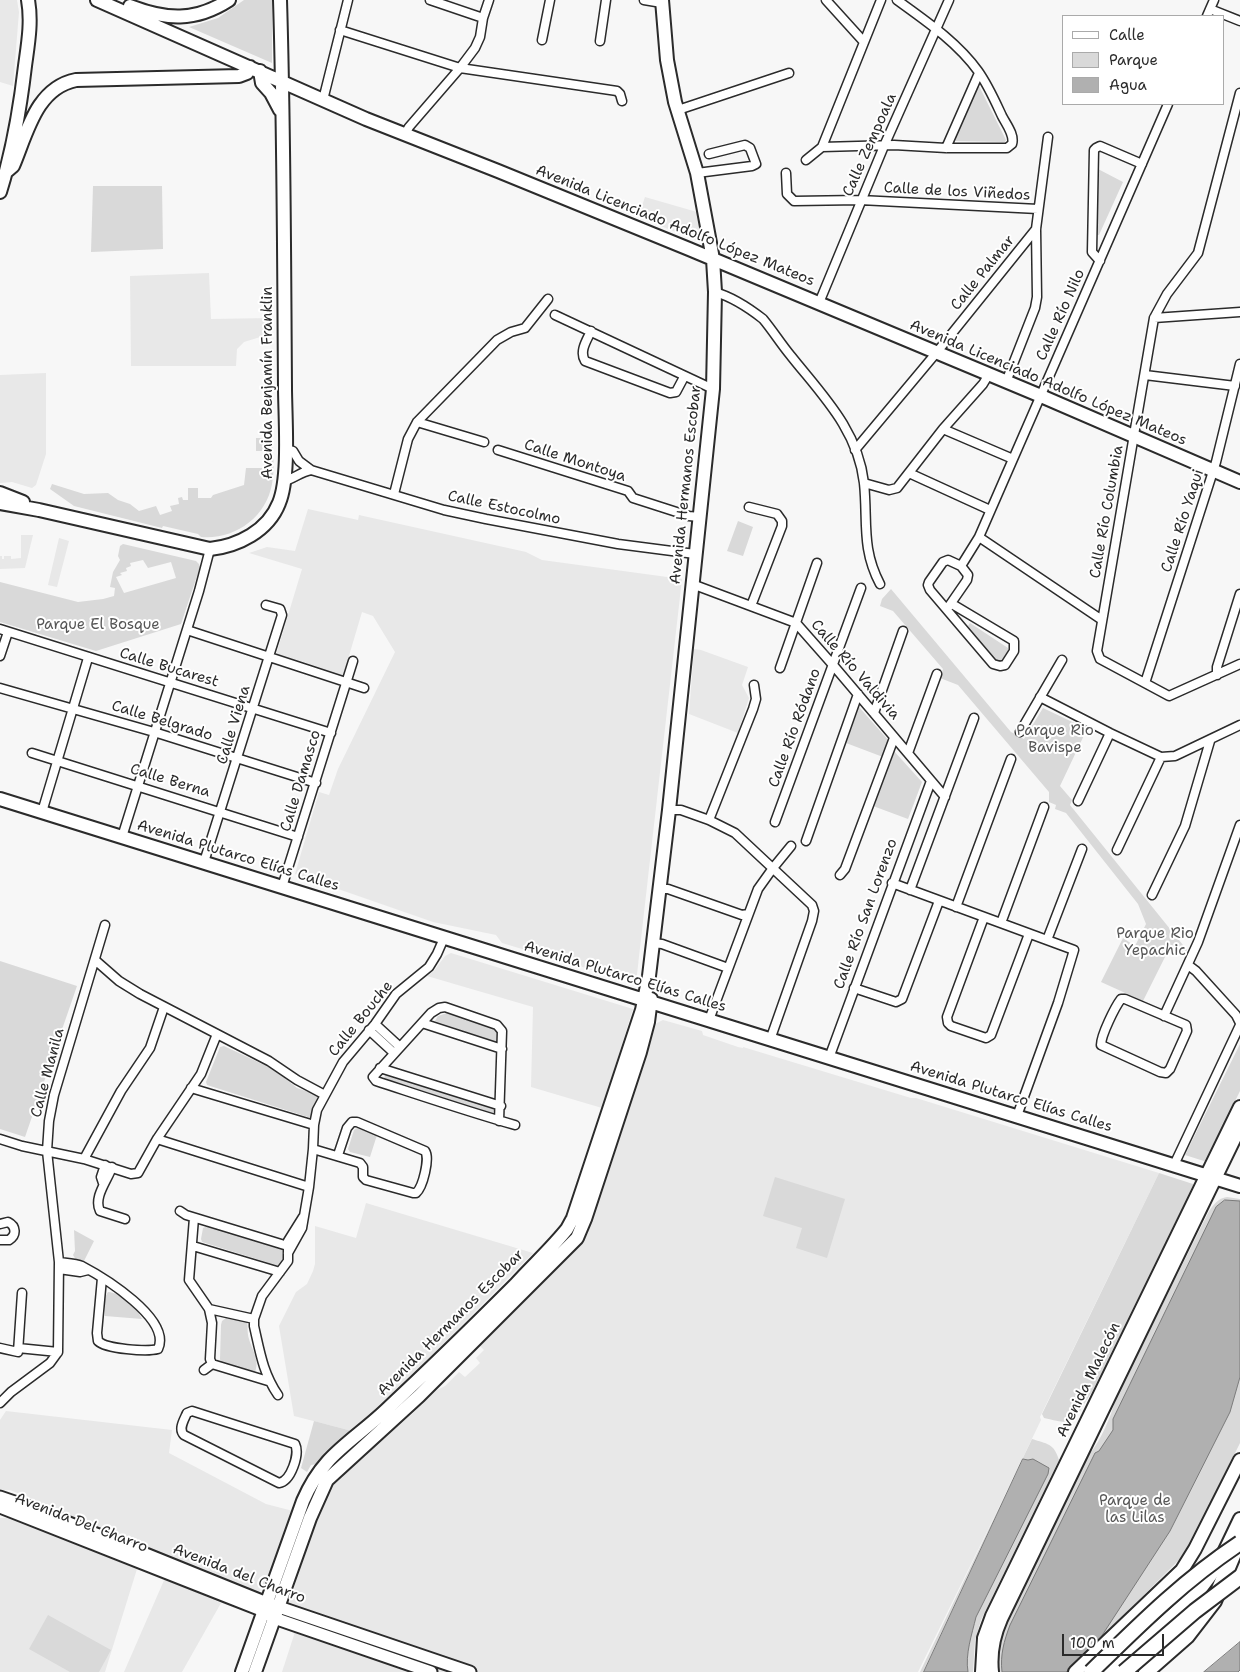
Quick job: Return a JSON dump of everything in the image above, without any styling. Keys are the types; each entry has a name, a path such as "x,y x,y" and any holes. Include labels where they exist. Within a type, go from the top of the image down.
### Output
{"highway":[{"path":"1091,1672 1184,1584 1240,1541"},
{"path":"1146,1672 1187,1636 1214,1601 1240,1541"},
{"path":"1124,1672 1174,1628 1240,1577"}],"main road":[{"path":"0,192 20,108 30,32 28,0"},
{"name":"Avenida Licenciado Adolfo López Mateos","path":"97,0 323,100 690,249 1041,396 1240,482"},
{"path":"116,0 146,12 174,17 205,13 228,0"},
{"name":"Avenida Benjamín Franklin","path":"39,510 210,549 223,548 236,543 261,528 279,504 284,481 285,450 280,0"},
{"name":"Avenida Hermanos Escobar","path":"254,1672 309,1486 326,1461 383,1413 462,1338 562,1236 573,1218 651,991 649,976 652,943 669,810 713,389 715,292 710,237 697,174 675,102 667,60 662,2"},
{"path":"6,172 13,166 40,104 57,86 76,80 239,76 255,69 281,112"},
{"path":"690,249 701,246 710,237"},
{"path":"0,493 39,510"},
{"path":"0,503 39,510"},
{"name":"Avenida Plutarco Elías Calles","path":"0,799 1240,1186"},
{"name":"Avenida Hermanos Escobar","path":"288,1560 327,1480 419,1396 577,1238 581,1231 647,1027 647,1002"},
{"path":"612,1136 608,1133 608,1130 622,1085 620,1078"},
{"name":"Avenida Malecón","path":"992,1672 991,1652 993,1640 1001,1619 1206,1198 1212,1176 1240,1107"},
{"name":"Avenida Malecón","path":"982,1672 984,1638 992,1616 1212,1176 1240,1128"},
{"path":"1206,1198 1218,1190 1240,1186"},
{"path":"530,1286 535,1273 571,1236 576,1225 573,1218"},
{"path":"1075,1672 1186,1565 1196,1549 1240,1460"},
{"path":"1108,1672 1202,1587 1217,1567 1240,1519"},
{"name":"Avenida Hermanos Escobar","path":"242,1672 271,1610"}],"street":[{"path":"323,100 348,0"},
{"path":"430,0 483,18"},
{"path":"405,134 460,68 478,43 488,0"},
{"path":"542,40 550,0"},
{"path":"600,41 606,0"},
{"path":"644,0 662,2"},
{"path":"826,0 864,42"},
{"path":"806,160 822,147 881,0"},
{"path":"822,147 1007,148 1012,144 1012,137 979,73 967,57 937,29 897,0"},
{"name":"Calle Zempoala","path":"819,303 860,200 949,0"},
{"path":"1208,13 1214,0"},
{"path":"1225,17 1240,21"},
{"path":"340,30 460,68 617,91 622,101"},
{"path":"678,110 789,73"},
{"path":"946,148 979,73"},
{"name":"Calle Río Columbia","path":"1145,683 1100,660 1098,656 1102,620 1154,318 1168,294 1198,253 1237,114 1240,93"},
{"name":"Calle Río Nilo","path":"962,566 979,537 1168,105"},
{"path":"1006,382 1035,308 1037,297 1036,229 1048,137"},
{"path":"697,174 754,165 755,161 750,148 745,145 709,154"},
{"path":"1100,261 1092,252 1094,150 1100,146 1142,164"},
{"name":"Calle de los Viñedos","path":"786,173 788,194 794,201 860,200 1038,210"},
{"name":"Calle Palmar","path":"856,450 1036,229"},
{"path":"715,292 724,294 763,319 837,412 856,450 864,483 866,546 869,559 880,584"},
{"path":"394,494 408,439 417,422 497,340 510,332 525,328 548,299"},
{"path":"1154,318 1240,312"},
{"path":"554,315 592,331 684,377 713,389"},
{"path":"592,331 583,350 585,361 670,393 676,392 684,377"},
{"name":"Calle Río Yaqui","path":"1145,683 1213,470 1240,364"},
{"path":"864,483 892,490 897,488 943,429 983,384 989,374"},
{"path":"1145,375 1235,386"},
{"path":"417,422 484,442"},
{"path":"943,429 1013,459"},
{"name":"Calle Estocolmo","path":"285,450 292,451 299,461 311,470 444,510 618,544 695,554"},
{"name":"Calle Montoya","path":"498,450 628,492 633,498 699,518"},
{"path":"298,474 299,461"},
{"path":"284,481 293,479 298,474 311,470"},
{"path":"909,473 990,510"},
{"path":"749,507 777,514 782,521 782,526 751,606"},
{"path":"979,537 1102,620"},
{"path":"122,837 209,558 210,549"},
{"path":"950,607 967,580 966,571 962,566 948,560 943,562 929,582 930,590 950,607 1012,640 1015,644 1014,651 1004,666 992,664 950,607"},
{"path":"780,668 817,563"},
{"name":"Calle Río Valdivia","path":"692,584 796,623 945,798"},
{"name":"Calle Río Ródano","path":"775,822 861,588"},
{"path":"1217,675 1217,667 1240,594"},
{"name":"Calle Viena","path":"204,862 282,615 280,610 266,605"},
{"path":"0,656 4,630"},
{"name":"Calle Bucarest","path":"4,630 331,733"},
{"path":"187,630 364,688"},
{"path":"874,713 903,631"},
{"path":"42,812 88,658"},
{"path":"1020,732 1062,660"},
{"name":"Calle Damasco","path":"282,887 353,661"},
{"path":"1145,683 1169,696 1240,664"},
{"path":"908,753 937,674"},
{"path":"709,820 753,709 756,699 754,685"},
{"name":"Calle Belgrado","path":"0,688 154,732 316,783"},
{"path":"806,841 858,694"},
{"path":"1040,696 1110,733 1161,757 1175,756 1240,725"},
{"path":"910,890 974,718"},
{"path":"1078,801 1110,733"},
{"path":"840,875 845,868 894,738"},
{"path":"1152,895 1185,826 1210,740"},
{"name":"Calle Berna","path":"32,753 298,837"},
{"path":"1118,850 1161,757"},
{"path":"956,907 1011,759"},
{"name":"Calle Río San Lorenzo","path":"829,1058 931,781"},
{"path":"1000,923 1044,807"},
{"path":"669,810 681,810 709,820 735,833 812,906 814,916 770,1040"},
{"path":"1164,1016 1204,928 1240,825"},
{"path":"709,1020 758,889 791,846"},
{"path":"1047,940 1082,849"},
{"path":"892,883 1074,950 1017,1116"},
{"path":"659,889 668,889 742,915 748,914"},
{"path":"854,988 896,1002 902,1000 938,900"},
{"path":"984,917 947,1016 950,1026 986,1038 991,1035 1029,934"},
{"name":"Calle Manila","path":"57,1354 59,1266 47,1151 48,1121 105,925"},
{"name":"Calle Bouche","path":"254,1319 262,1296 288,1261 289,1249 302,1228 309,1187 317,1110 342,1062 372,1027 396,994 428,967 438,954 444,938"},
{"path":"652,943 662,944 728,968"},
{"path":"95,960 119,980 164,1007 269,1061 297,1080 325,1095"},
{"path":"1174,1165 1240,1024 1236,1015 1196,971 1188,965"},
{"path":"1121,999 1164,1016 1187,1027 1187,1031 1170,1069 1166,1073 1101,1045 1101,1040 1121,999"},
{"path":"84,1159 121,1091 150,1048 164,1007"},
{"path":"499,1121 502,1032 500,1027 462,1013 445,1007 435,1010 373,1076 376,1081 499,1121 516,1125"},
{"path":"422,1023 502,1050"},
{"path":"372,1027 400,1047"},
{"path":"372,1027 394,1053"},
{"path":"0,1139 22,1146 84,1159 134,1174 141,1171 158,1139 204,1068 217,1034"},
{"path":"380,1068 501,1106"},
{"path":"191,1088 314,1125"},
{"path":"313,1148 362,1164 362,1174 366,1180 413,1193 420,1189 428,1158 425,1151 357,1122 352,1122 348,1128 338,1155"},
{"path":"158,1139 309,1187"},
{"path":"108,1166 107,1180 103,1183 98,1208 100,1211 125,1219"},
{"path":"180,1211 194,1218 289,1249"},
{"path":"194,1218 189,1280 209,1309 212,1323 210,1359 212,1364"},
{"path":"0,1223 8,1222 11,1224 14,1227 14,1234 9,1240 0,1240"},
{"path":"193,1246 280,1272"},
{"path":"59,1266 80,1265 102,1278 124,1292 149,1316 158,1332 160,1342 158,1349 120,1348 105,1346 98,1341 97,1332 102,1278"},
{"path":"18,1350 22,1293"},
{"path":"209,1309 254,1319 258,1344 268,1381 278,1395"},
{"path":"0,1348 57,1354"},
{"path":"0,1403 11,1392 50,1363 57,1354"},
{"path":"204,1370 212,1364"},
{"path":"212,1364 268,1381"},
{"path":"192,1411 296,1444 298,1449 289,1476 284,1482 279,1483 184,1435 181,1428 187,1413 192,1411"},
{"name":"Avenida del Charro","path":"0,1497 40,1512 271,1610 322,1622 470,1672"},
{"name":"Avenida Del Charro","path":"0,1508 271,1610 319,1634 431,1672"},
{"path":"319,1634 322,1622"}],"shaded area":[{"path":"0,0 17,0 19,12 13,86 0,82"},
{"path":"645,197 697,212 700,229 696,240 638,217"},
{"path":"209,273 211,319 270,318 270,334 244,342 237,349 236,366 131,366 130,276"},
{"path":"46,373 46,454 36,485 32,488 12,482 0,483 0,375"},
{"path":"308,509 358,520 359,515 526,552 542,560 682,579 636,983 502,943 496,935 433,922 295,874 319,792 329,795 338,769 395,652 373,616 362,612 343,676 276,655 302,569 249,553 267,547 295,551"},
{"path":"21,535 33,535 25,568 0,569 0,556 2,556 2,559 4,559 4,556 11,556 11,559 21,558"},
{"path":"59,538 69,541 57,587 48,585"},
{"path":"694,649 748,667 742,685 749,698 738,733 689,714"},
{"path":"451,953 633,1009 602,1108 531,1087 533,1007 427,976 434,971 445,956"},
{"path":"663,1020 702,1031 703,1035 738,1047 916,1098 1159,1173 918,1672 282,1672 294,1635 289,1603 319,1512 334,1484 340,1476 437,1390 445,1386 459,1372 465,1377 480,1363 476,1358 484,1350 480,1346 582,1243 587,1235 610,1168 655,1027 657,1023"},
{"path":"366,1203 533,1253 407,1381 352,1431 294,1416 279,1326 296,1292 307,1284 313,1271 315,1264 315,1226 356,1238"},
{"path":"6,1411 172,1430 169,1453 266,1504 293,1511 267,1588 262,1587 258,1594 40,1506 35,1500 10,1490 0,1490 0,1420"},
{"path":"0,1518 10,1518 137,1569 105,1672 0,1672"},
{"path":"165,1578 221,1603 182,1672 124,1672"}],"green space":[{"path":"244,0 272,0 272,63 189,27 218,18"},
{"path":"978,86 1006,140 1005,142 956,141 955,139"},
{"path":"1098,169 1123,182 1099,235 1097,235"},
{"path":"93,186 162,186 163,249 91,252"},
{"path":"256,438 272,438 274,461 269,496 256,517 236,531 225,535 201,537 198,534 163,526 162,528 74,506 50,489 52,484 84,494 108,493 118,500 130,504 139,511 156,506 160,515 172,511 170,506 179,504 178,498 182,497 183,500 188,500 188,488 198,488 198,498 211,498 213,495 244,485 246,468 265,468 265,451 256,451"},
{"path":"738,521 753,527 743,556 727,551"},
{"name":"Parque El Bosque","path":"123,544 196,561 199,564 200,567 181,624 96,651 0,622 0,582 78,602 114,596 115,588 110,587 113,572 120,560 118,556 120,546","holes":["143,560 148,568 171,562 176,578 124,593 116,577 122,575 120,573 127,571 126,568 131,566 130,563"]},
{"path":"891,589 1011,732 1024,739 1043,708 1087,729 1060,786 1072,800 1070,805 1187,950 1182,957 1171,945 1143,1001 1101,982 1123,938 1135,946 1146,924 1138,904 1066,813 1055,809 1056,805 1049,802 1049,792 958,685 940,678 943,669 893,611 880,606 882,599"},
{"path":"970,623 1008,648 1001,661 993,659 968,626"},
{"path":"859,707 889,741 883,757 846,743"},
{"path":"893,750 922,782 908,819 873,806"},
{"path":"0,961 77,986 25,1137 0,1129"},
{"path":"447,1013 498,1028 498,1043 435,1021 438,1016"},
{"path":"1240,1044 1240,1091 1214,1144 1214,1150 1207,1162 1185,1155"},
{"path":"224,1046 275,1070 297,1088 317,1095 318,1098 311,1118 207,1085 206,1082 220,1047"},
{"path":"386,1073 495,1108 493,1114 384,1078"},
{"path":"357,1128 377,1135 370,1157 350,1152 348,1149 354,1130"},
{"path":"1159,1173 1193,1184 1193,1186 1092,1392 1078,1415 1070,1421 1064,1422 1044,1418 1042,1414"},
{"path":"775,1177 845,1199 827,1258 796,1248 802,1228 763,1216"},
{"name":"Parque de las Lilas","path":"1227,1197 1240,1199 1240,1443 1189,1546 1181,1558 1067,1672 999,1672 999,1649 1005,1626 1089,1455 1102,1435 1116,1398 1208,1213 1218,1200"},
{"path":"208,1226 282,1249 283,1258 279,1266 202,1242 203,1228"},
{"path":"74,1230 94,1241 84,1261 76,1260 73,1255 75,1251"},
{"path":"108,1292 128,1301 142,1319 105,1316 105,1297"},
{"path":"226,1318 247,1322 248,1337 257,1363 255,1372 221,1363 221,1325 222,1321"},
{"path":"314,1421 352,1431 317,1464 311,1465 307,1472 301,1468"},
{"path":"1032,1439 1052,1447 1059,1460 981,1620 975,1640 973,1672 920,1672"},
{"path":"48,1615 111,1650 99,1672 70,1672 29,1649"}],"water":[{"name":"Parque de las Lilas","path":"1225,1200 1240,1201 1240,1377 1230,1412 1170,1531 1101,1637 1066,1672 1002,1672 1003,1648 1010,1625 1095,1453 1099,1451 1113,1430 1113,1419 1216,1207"},
{"path":"1023,1459 1033,1459 1049,1468 1048,1474 976,1617 968,1651 968,1672 924,1672"},
{"path":"1240,1642 1240,1670 1238,1672 1204,1672"}],"park label":[{"name":"Parque Rio Bavispe","path":"1055,740"},
{"name":"Parque Rio Yepachic","path":"1155,942"}]}
